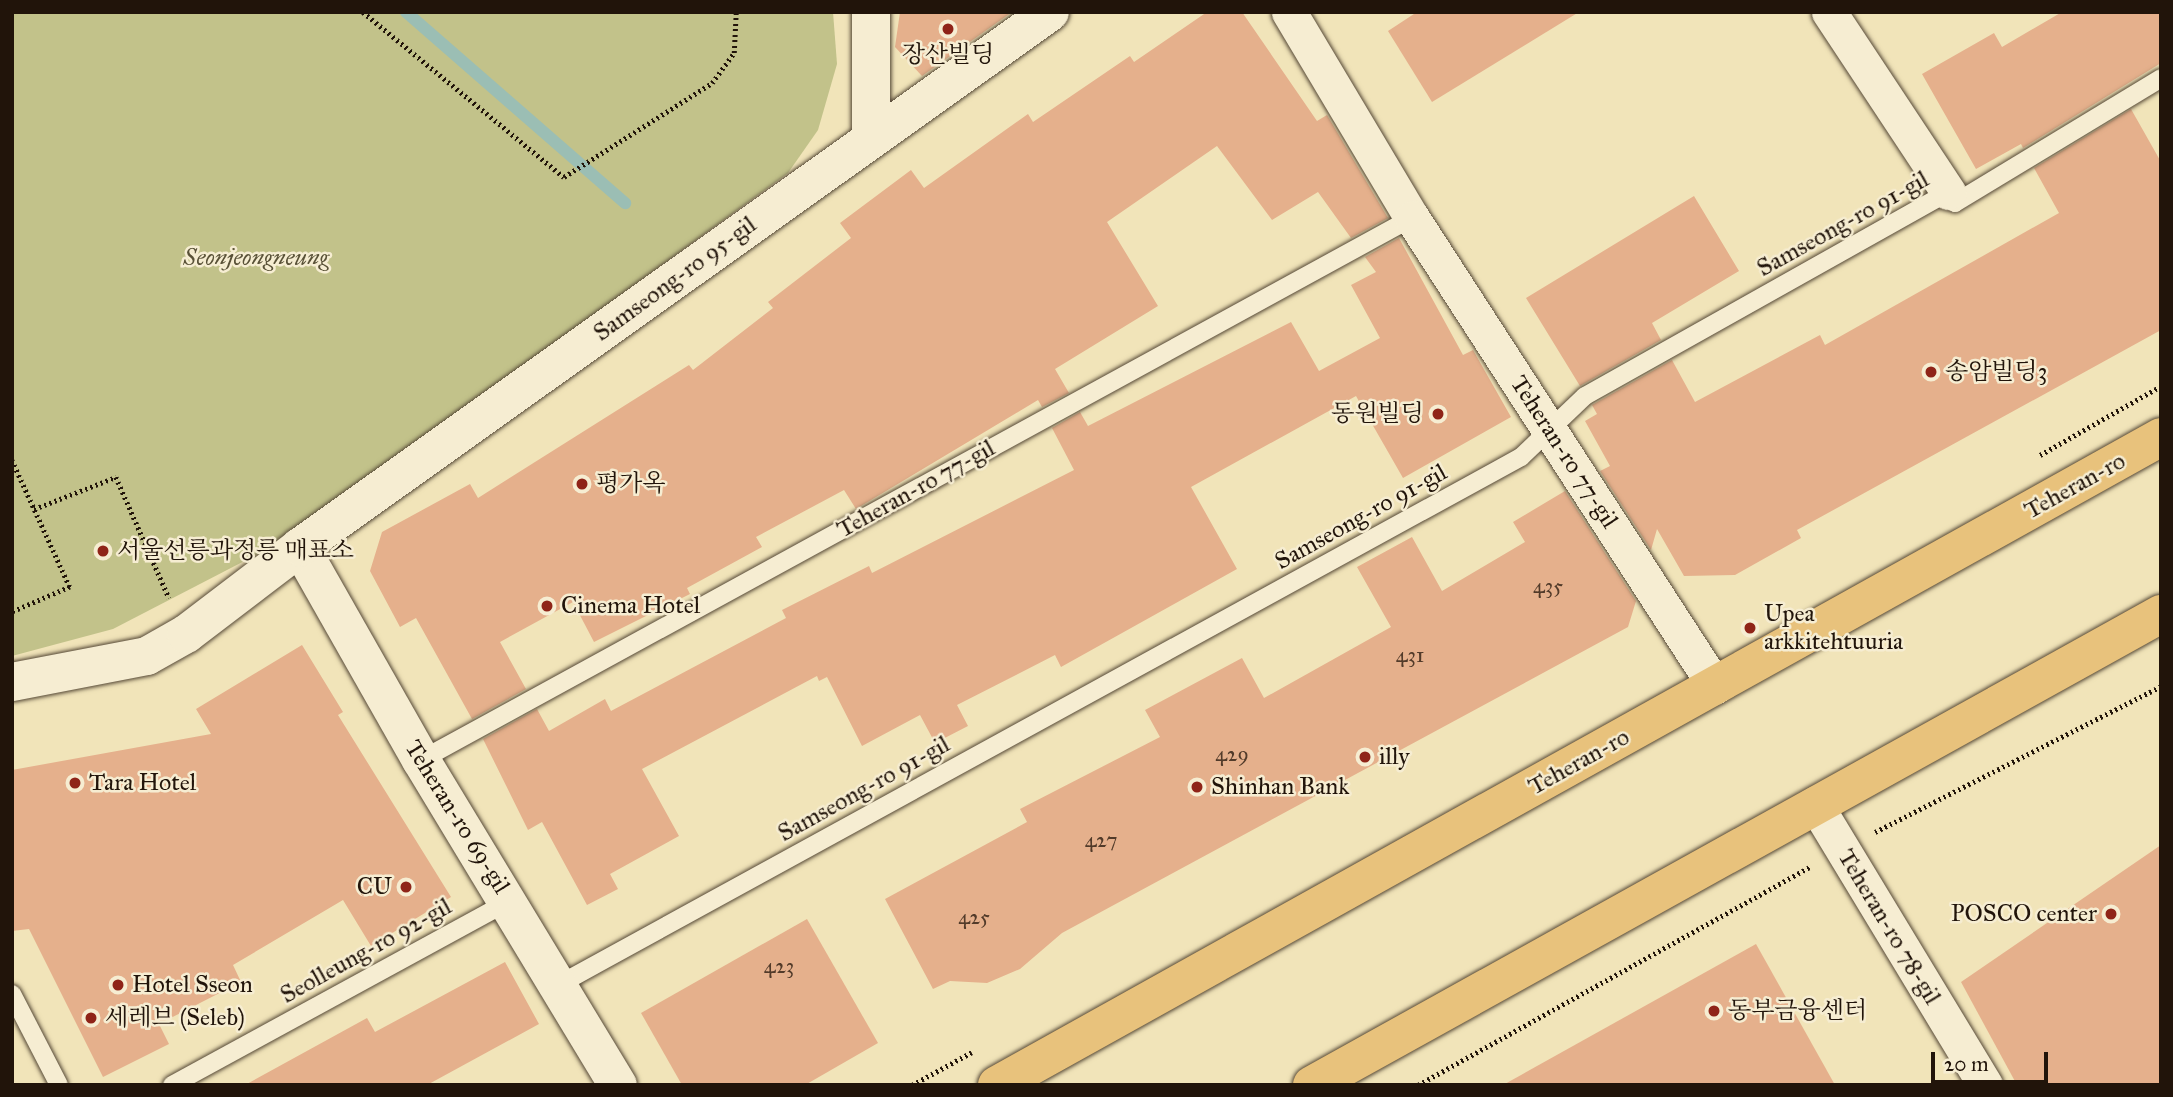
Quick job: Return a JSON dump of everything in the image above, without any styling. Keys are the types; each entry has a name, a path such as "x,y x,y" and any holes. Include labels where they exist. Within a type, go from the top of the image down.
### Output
{"main road":[{"name":"Teheran-ro","path":"998,1085 2161,438"},
{"path":"1312,1085 2161,614"}],"street":[{"path":"870,12 871,139"},
{"name":"Samseong-ro 95-gil","path":"12,682 147,656 186,634 300,547 1050,12"},
{"name":"Teheran-ro 77-gil","path":"1289,12 1412,218 1715,686"},
{"path":"1829,12 1948,192"},
{"name":"Teheran-ro 69-gil","path":"300,547 421,760 560,984 618,1085"},
{"name":"Teheran-ro 78-gil","path":"1815,804 1985,1085"}],"lane":[{"name":"Samseong-ro 91-gil","path":"560,984 1521,457 1585,396 1948,192 1955,202 2161,78"},
{"name":"Teheran-ro 77-gil","path":"421,760 1412,218"},
{"name":"Seolleung-ro 92-gil","path":"172,1085 509,901"},
{"path":"12,994 59,1085"}],"path":[{"path":"363,12 564,177 596,160 712,83 734,53 736,12"},
{"path":"12,460 70,587 12,612"},
{"path":"34,509 116,477 186,634"},
{"path":"1418,1085 1842,849 2161,686"}],"green space":[{"name":"Seonjeongneung","path":"12,12 833,12 837,64 818,130 788,173 285,540 113,629 12,656"}],"building":[{"name":"장산빌딩","path":"900,12 1012,12 922,76 895,47"},
{"path":"1207,12 1242,12 1317,121 1327,115 1388,218 1351,238 1318,192 1272,220 1217,146 1107,222 1158,306 1055,369 1069,393 1042,407 1038,400 856,509 844,490 756,537 762,547 687,588 690,594 594,642 573,602 500,642 526,689 472,719 416,618 400,627 370,571 382,532 470,484 478,498 689,365 693,370 773,308 768,302 851,238 840,223 911,170 924,188 1028,114 1033,122 1130,56 1134,62"},
{"path":"1417,12 1579,12 1432,102 1388,31"},
{"path":"2062,12 2161,12 2161,63 2023,148 2021,144 1976,169 1922,74 1994,33 2002,47"},
{"path":"2131,109 2161,162 2161,330 1797,530 1801,538 1735,575 1684,576 1657,529 1651,550 1600,471 1610,466 1585,421 1597,414 1592,405 1672,360 1695,402 1820,335 1825,345 2059,213 2034,168"},
{"path":"1694,196 1739,271 1652,323 1661,340 1580,386 1526,298"},
{"path":"1399,238 1463,355 1473,350 1511,417 1403,478 1356,396 1191,487 1237,569 1061,667 1055,655 957,705 968,726 935,743 920,715 862,746 827,677 819,681 817,676 642,769 679,836 610,874 618,889 587,905 542,822 528,830 483,739 537,709 549,731 605,699 611,711 786,618 782,610 869,566 872,573 1074,470 1052,428 1080,412 1088,426 1291,322 1319,371 1380,338 1351,285 1376,272 1365,257"},
{"path":"1565,491 1636,601 1628,627 1062,933 1020,969 987,983 950,981 933,989 885,899 1027,822 1020,809 1160,737 1145,710 1242,658 1264,698 1391,627 1357,567 1412,537 1442,591 1525,542 1513,522"},
{"path":"302,645 343,712 338,715 451,897 371,946 343,900 233,965 241,982 159,1024 169,1044 103,1077 29,929 12,931 12,770 211,734 196,709"},
{"name":"POSCO center","path":"2161,845 2161,1085 2017,1085 1961,982"},
{"path":"807,919 878,1043 805,1085 682,1085 641,1013"},
{"name":"동부금융센터","path":"1756,944 1835,1085 1503,1085"},
{"path":"505,962 539,1024 427,1085 245,1085 367,1018 375,1032"}],"waterway":[{"path":"406,12 625,203"}],"place":[{"name":"장산빌딩","path":"948,29"},
{"name":"송암빌딩3","path":"1931,372"},
{"name":"동원빌딩","path":"1438,414"},
{"name":"평가옥","path":"582,484"},
{"name":"서울선릉과정릉 매표소","path":"103,551"},
{"name":"Cinema Hotel","path":"547,606"},
{"name":"Upea arkkitehtuuria","path":"1750,628"},
{"name":"illy","path":"1365,757"},
{"name":"Tara Hotel","path":"75,783"},
{"name":"Shinhan Bank","path":"1197,787"},
{"name":"CU","path":"406,887"},
{"name":"POSCO center","path":"2111,914"},
{"name":"Hotel Sseon","path":"118,985"},
{"name":"동부금융센터","path":"1714,1011"},
{"name":"세레브 (Seleb)","path":"91,1018"}]}
